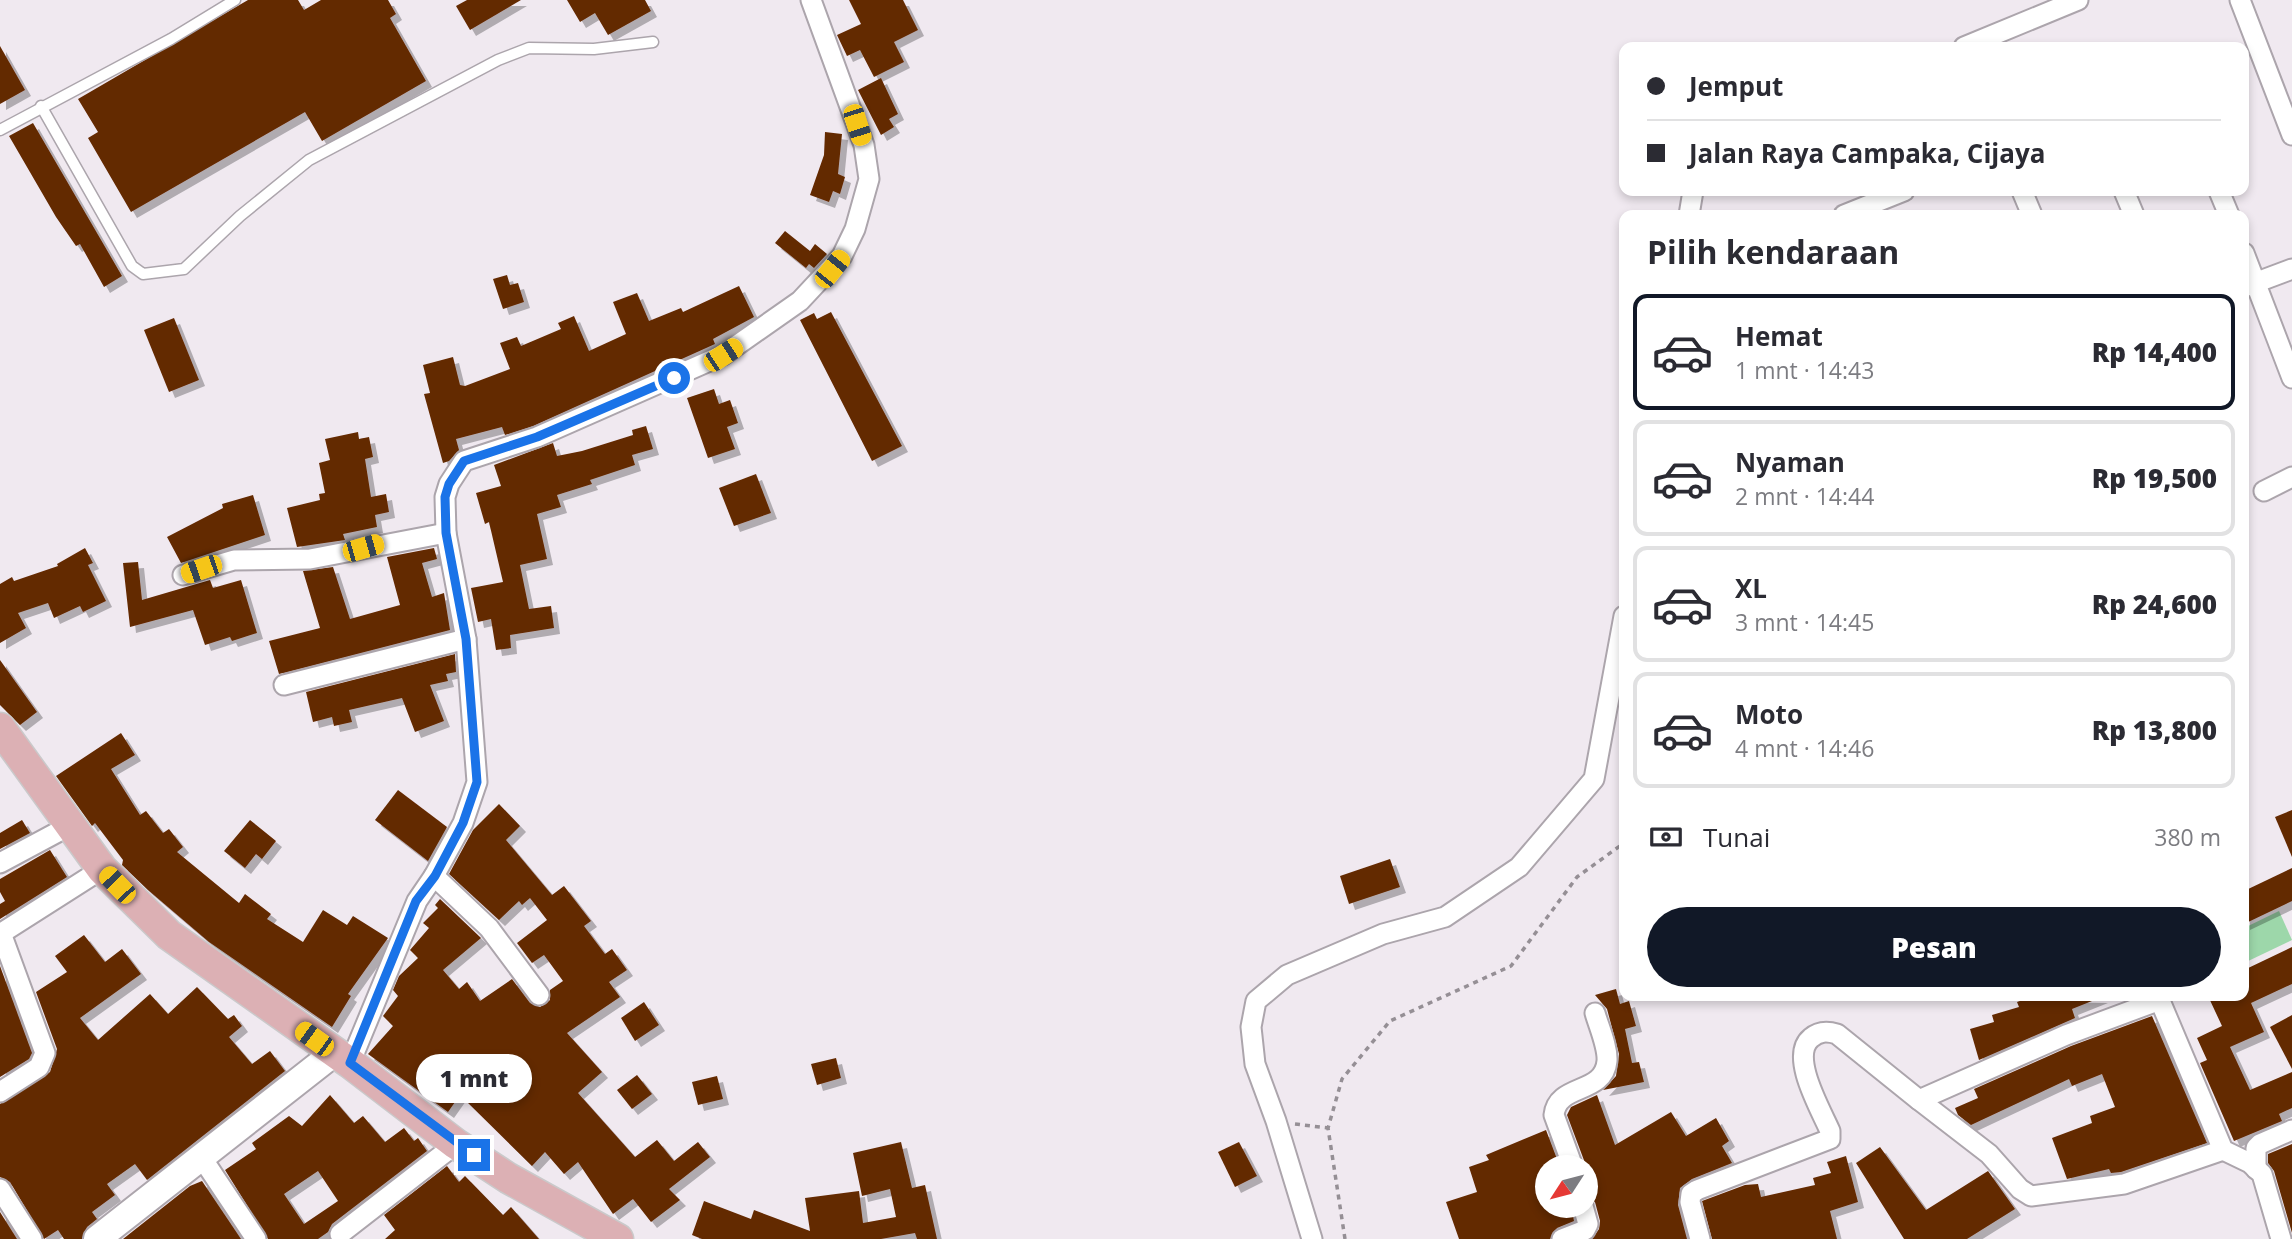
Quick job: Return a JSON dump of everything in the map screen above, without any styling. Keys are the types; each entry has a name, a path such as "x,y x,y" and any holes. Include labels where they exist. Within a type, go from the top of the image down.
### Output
{"main road":[{"path":"2,734 102,869 169,935 342,1058 456,1144 508,1178 618,1239"}],"street":[{"path":"97,1239 202,1158 342,1058 416,901 435,876 463,823 477,782 466,639 446,533 445,497 449,484 464,461 537,437 723,355 800,301 842,256 855,229 869,179 860,135 811,0"},
{"path":"1976,42 2078,0"},
{"path":"2239,0 2249,42"},
{"path":"2251,51 2292,135"},
{"path":"1856,210 1892,196"},
{"path":"2292,269 2249,285 2292,378"},
{"path":"2264,491 2292,477"},
{"path":"183,575 234,560 310,559 446,533"},
{"path":"284,685 466,639"},
{"path":"1312,1239 1276,1121 1255,1064 1251,1027 1256,1002 1287,975 1383,934 1445,917 1519,867 1594,779 1619,643"},
{"path":"0,863 68,826"},
{"path":"0,1092 39,1068 45,1053 1,933 102,869"},
{"path":"435,876 489,928 539,995"},
{"path":"1919,1100 2066,1035 2151,1001"},
{"path":"2160,1001 2223,1150 2256,1168 2266,1184 2284,1230"},
{"path":"1569,1155 1554,1115 1555,1107 1560,1098 1595,1083 1602,1076 1607,1060 1595,1013"},
{"path":"1700,1239 1690,1202 1691,1195 1696,1190 1830,1139 1830,1131 1802,1061 1805,1044 1811,1037 1828,1031 1837,1034 1989,1154 2020,1189 2031,1196 2113,1186 2223,1150"},
{"path":"2256,1168 2256,1148 2292,1130"},
{"path":"340,1234 456,1144"},
{"path":"202,1158 256,1239"},
{"path":"0,1189 32,1239"},
{"path":"1562,1239 1585,1230 1588,1224 1586,1218"}],"lane":[{"path":"0,130 171,39 234,0"},
{"path":"41,106 132,266 143,274 173,273 184,270 210,242 309,159 498,60 529,48 594,49 653,42"}],"path":[{"path":"1345,1239 1328,1128 1342,1079 1390,1021 1510,966 1577,877 1619,848"},
{"path":"1276,1121 1328,1128"}],"green space":[{"path":"2279,911 2292,940 2249,961 2249,926"}],"building":[{"path":"248,0 298,0 304,10 321,0 388,0 396,14 390,18 426,81 322,141 305,112 131,212 88,138 98,132 78,99"},
{"path":"467,0 521,0 470,30 456,6"},
{"path":"567,0 645,0 651,11 608,35 595,13 580,22"},
{"path":"849,0 903,0 918,30 894,42 904,62 874,77 860,50 847,56 837,35 861,24"},
{"path":"0,46 25,90 0,104"},
{"path":"881,78 898,114 889,119 894,127 881,135 858,90"},
{"path":"33,123 122,276 104,287 80,244 76,246 56,217 9,136"},
{"path":"825,132 842,134 838,174 845,177 840,194 833,191 829,202 810,195 824,155"},
{"path":"785,231 810,251 815,244 827,254 814,268 809,264 806,268 775,243"},
{"path":"507,275 510,285 518,283 524,302 503,309 493,279"},
{"path":"739,286 754,317 713,339 715,344 533,426 505,435 502,427 456,439 459,450 449,461 443,463 424,394 430,393 423,365 453,357 460,385 465,386 510,369 500,343 517,337 521,346 561,329 558,323 574,316 589,351 626,334 613,302 637,293 649,321 681,308 683,312"},
{"path":"831,312 902,446 872,461 800,320 814,313 817,319"},
{"path":"174,318 199,380 169,392 144,330"},
{"path":"714,389 719,404 730,400 738,423 727,427 735,449 708,458 687,398"},
{"path":"646,426 653,449 632,455 635,465 590,480 592,484 557,495 561,507 537,514 547,559 520,565 529,609 551,606 554,628 510,635 511,648 496,650 491,619 478,622 471,588 503,582 489,522 485,524 476,493 501,486 494,465 553,443 557,456 582,451 633,435 632,430"},
{"path":"358,432 359,439 369,437 373,457 365,459 371,497 386,494 389,512 375,515 377,527 343,534 345,540 297,547 287,508 320,500 319,494 325,493 319,463 330,460 325,439"},
{"path":"756,474 771,513 734,526 719,488"},
{"path":"253,495 265,535 181,563 167,537 223,508 222,504"},
{"path":"85,548 93,563 88,565 106,601 83,612 80,606 54,618 48,603 18,613 26,628 0,643 0,584 12,577 14,581 58,566 57,564"},
{"path":"434,548 437,559 422,563 432,597 444,593 450,630 279,674 269,641 320,628 303,571 333,567 350,619 400,605 387,557"},
{"path":"138,562 142,600 210,580 213,588 241,580 257,633 232,641 230,637 205,645 193,610 130,627 123,563"},
{"path":"455,654 456,672 446,674 448,681 430,685 444,721 415,732 402,698 349,710 352,722 334,726 332,717 313,722 306,692"},
{"path":"0,660 37,712 20,725 0,705"},
{"path":"121,733 135,755 111,769 140,815 146,811 163,833 169,829 183,847 177,852 239,903 245,894 271,914 267,919 303,942 323,910 347,925 353,916 388,938 348,994 351,996 332,1027 209,942 148,890 122,865 123,860 95,823 92,826 56,776"},
{"path":"398,790 447,827 428,861 375,820"},
{"path":"499,804 520,826 506,840 552,895 564,886 591,921 584,926 605,954 612,949 627,970 609,982 620,997 567,1033 602,1072 578,1093 635,1157 657,1140 674,1161 698,1142 710,1157 669,1189 680,1200 651,1222 633,1199 613,1214 578,1162 564,1174 545,1152 532,1166 460,1095 448,1112 368,1054 393,1026 383,1016 398,996 393,990 399,976 418,958 410,950 429,928 423,923 438,908 435,905 440,899 481,938 443,970 459,989 467,982 480,1001 512,979 530,1003 540,1007 550,1000 550,990 563,981 544,955 532,963 517,943 547,920 530,898 522,905 519,901 499,920 449,874 473,830"},
{"path":"2292,810 2292,857 2275,817"},
{"path":"22,820 30,833 0,849 0,833"},
{"path":"250,820 276,841 262,859 256,854 245,868 224,851"},
{"path":"50,850 67,877 0,919 0,904 5,901 0,892 0,879"},
{"path":"1390,859 1400,887 1349,904 1340,876"},
{"path":"2292,868 2292,901 2249,922 2249,889"},
{"path":"84,935 105,962 122,949 141,974 80,1018 98,1040 150,994 168,1014 197,987 228,1019 234,1015 242,1026 229,1037 252,1064 270,1051 285,1071 147,1180 135,1164 107,1184 115,1195 92,1212 97,1219 87,1227 82,1239 64,1239 58,1230 44,1239 10,1182 0,1177 0,1104 50,1072 57,1049 36,992 67,972 55,956"},
{"path":"2292,947 2292,984 2251,1003 2264,1032 2230,1047 2250,1090 2292,1072 2292,1108 2279,1114 2282,1121 2234,1141 2200,1063 2207,1060 2197,1038 2222,1026 2210,1001 2249,1001 2249,968"},
{"path":"0,966 32,1053 29,1059 0,1077"},
{"path":"1616,989 1620,1004 1629,1001 1636,1026 1625,1029 1632,1063 1639,1062 1644,1082 1603,1090 1616,1076 1619,1054 1607,1009 1595,995"},
{"path":"2092,1001 2072,1009 2075,1018 1979,1060 1970,1029 1994,1022 1992,1015 2019,1007 2017,1002"},
{"path":"644,1002 659,1025 635,1041 621,1018"},
{"path":"2292,1015 2292,1069 2270,1027"},
{"path":"2152,1016 2207,1143 2121,1172 2111,1173 2109,1169 2067,1179 2052,1138 2092,1123 2090,1116 2115,1107 2102,1074 2072,1086 2069,1079 1971,1125 1958,1115 1955,1108 1978,1098 1974,1089 2071,1046"},
{"path":"836,1058 841,1078 817,1085 811,1064"},
{"path":"637,1075 652,1094 632,1109 617,1090"},
{"path":"717,1076 723,1099 698,1105 692,1082"},
{"path":"330,1095 354,1123 363,1116 385,1142 404,1128 414,1141 418,1138 427,1151 332,1224 328,1232 318,1239 268,1239 225,1170 256,1149 252,1143 289,1116 302,1126","holes":["318,1171 338,1201 304,1224 284,1194"]},
{"path":"1597,1095 1615,1145 1671,1112 1686,1136 1716,1118 1729,1141 1722,1146 1732,1163 1692,1179 1680,1188 1678,1205 1687,1239 1592,1239 1599,1229 1600,1221 1598,1155 1582,1155 1567,1115 1571,1107"},
{"path":"1546,1130 1555,1155 1535,1155 1535,1218 1573,1218 1574,1221 1557,1228 1550,1239 1459,1239 1446,1202 1477,1192 1469,1167 1489,1160 1486,1155"},
{"path":"901,1142 912,1188 925,1185 937,1239 917,1239 915,1233 881,1239 702,1239 692,1235 704,1201 751,1219 754,1210 810,1231 805,1198 859,1191 863,1223 896,1217 890,1189 862,1196 853,1153"},
{"path":"1239,1142 1257,1176 1235,1187 1218,1152"},
{"path":"2292,1144 2292,1233 2274,1171 2268,1163 2268,1154"},
{"path":"1880,1147 1926,1210 1988,1171 2015,1209 1967,1239 1904,1239 1856,1163"},
{"path":"1846,1156 1858,1202 1830,1211 1837,1239 1712,1239 1702,1201 1745,1185 1758,1184 1761,1197 1815,1185 1813,1178 1831,1173 1827,1162"},
{"path":"447,1166 459,1182 465,1176 503,1215 511,1207 539,1239 385,1239 395,1230 384,1215"},
{"path":"202,1181 241,1239 123,1239 190,1186"},
{"path":"0,1212 17,1239 0,1239"}],"route":[{"path":"474,1155 350,1063 416,901 435,876 463,823 477,782 466,639 446,533 445,497 455,472 464,461 537,437 674,378"}]}
